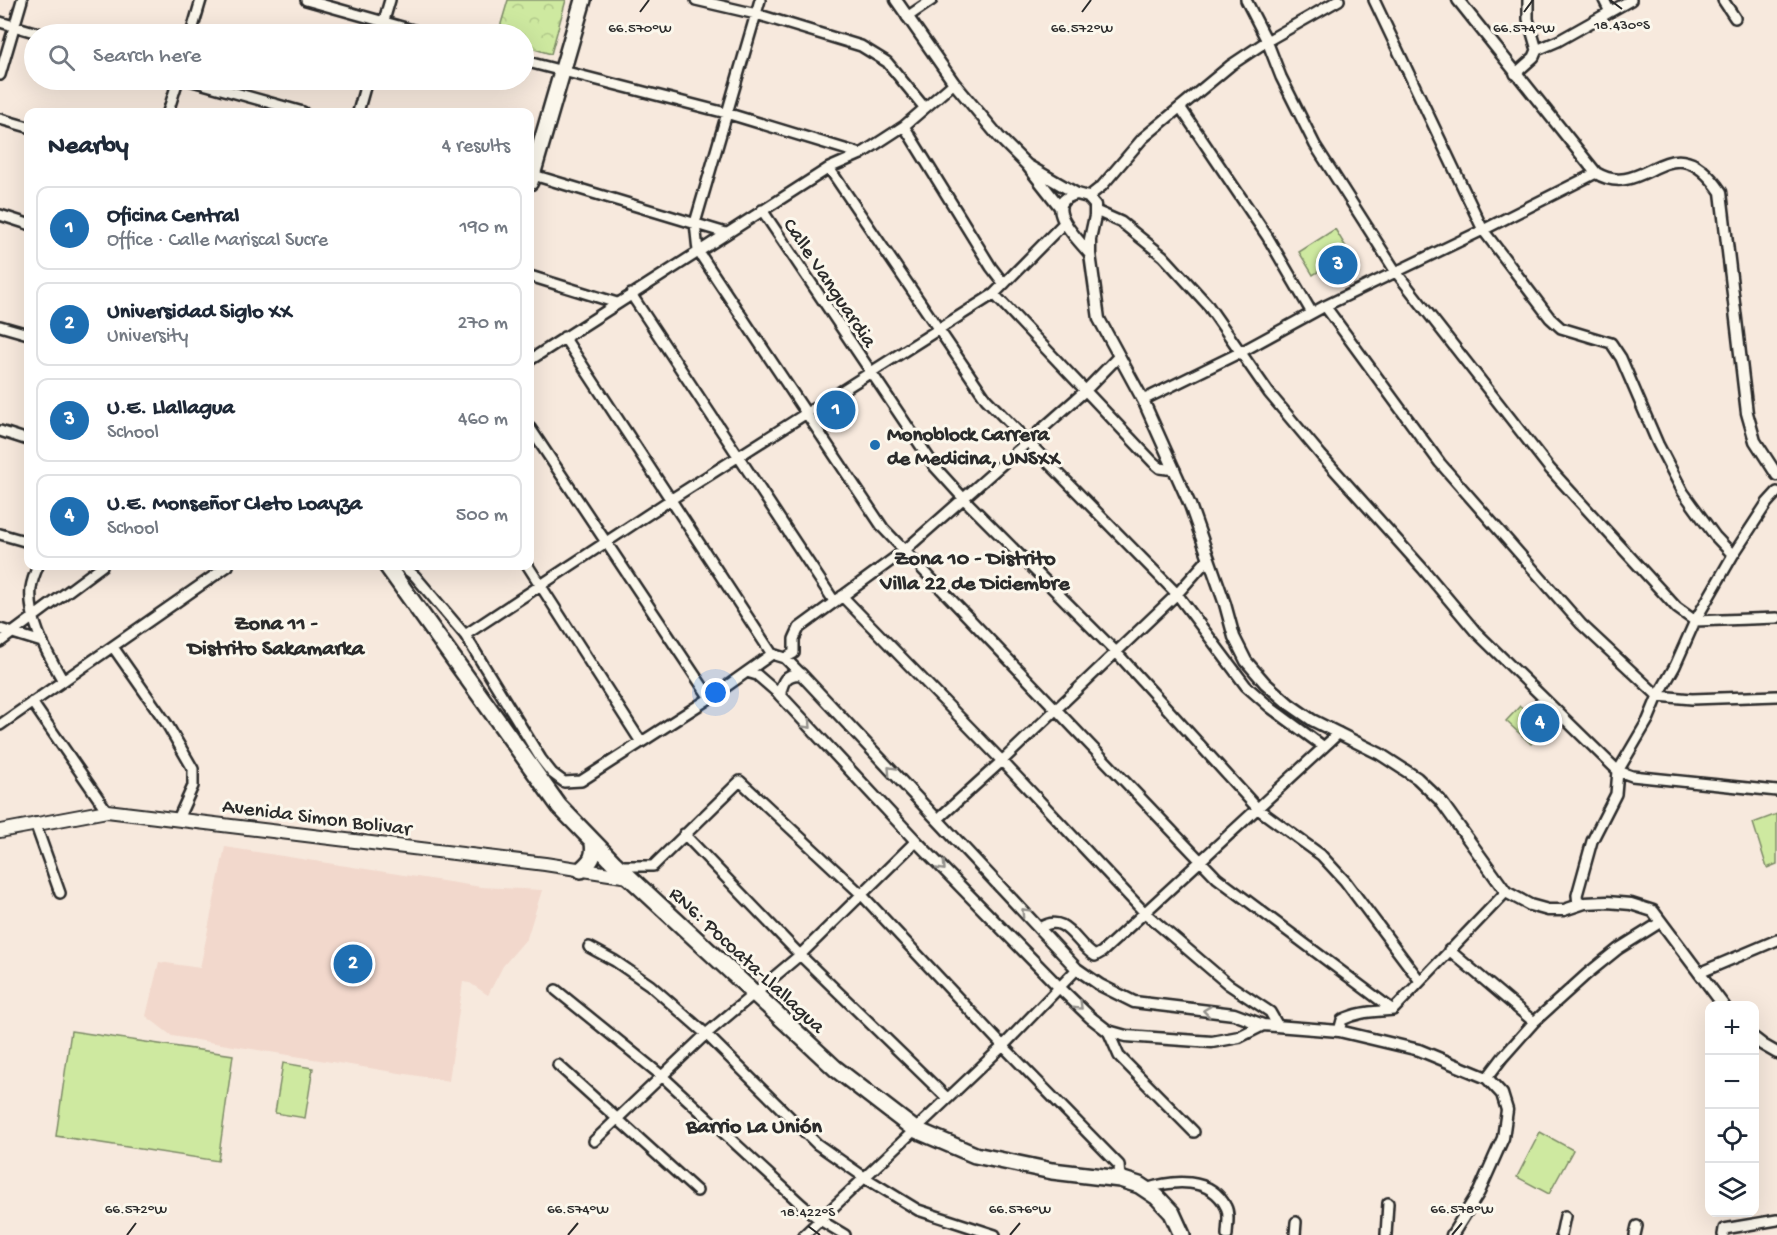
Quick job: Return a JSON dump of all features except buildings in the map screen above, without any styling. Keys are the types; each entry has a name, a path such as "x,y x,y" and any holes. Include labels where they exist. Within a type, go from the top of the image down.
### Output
{"highway":[{"path":"534,164 583,0"},
{"name":"RN6: Pocoata-Llallagua","path":"390,570 553,798 593,843 836,1069 914,1129 975,1155 1052,1171 1120,1179 1146,1189 1172,1213 1182,1235"},
{"path":"581,870 592,861 593,843"}],"main road":[{"name":"Avenida Simon Bolivar","path":"0,831 107,811 630,877"}],"street":[{"path":"0,75 22,0"},
{"path":"194,24 201,0"},
{"path":"306,0 390,24"},
{"path":"383,22 390,0"},
{"path":"696,0 756,14 861,46 887,62 924,107"},
{"path":"760,0 695,223 698,251 883,528 1217,878 1393,1010"},
{"path":"896,0 954,83 1027,165 1060,207 1061,218 1090,254"},
{"path":"907,16 932,0"},
{"path":"1246,0 1315,145 1396,272 1550,469 1677,608 1695,621 1777,618"},
{"path":"1060,207 1070,195 1083,195 1102,186 1143,138 1231,65 1267,41 1339,0"},
{"path":"1374,0 1483,231 1550,318 1561,328 1611,343 1622,358 1658,444 1683,492 1715,536 1733,555"},
{"path":"1458,0 1596,173 1607,179 1622,180 1644,173 1666,162 1691,162 1709,175 1721,192 1747,413 1755,441 1777,475"},
{"path":"1528,0 1528,19 1537,50"},
{"path":"1604,0 1610,12"},
{"path":"1515,74 1530,62 1537,50 1558,41 1631,0"},
{"path":"1724,0 1735,18"},
{"path":"0,22 24,29"},
{"path":"534,64 726,113 861,154"},
{"path":"534,357 829,168 861,154 904,126 954,83"},
{"path":"169,108 175,90"},
{"path":"225,90 289,108"},
{"path":"359,108 364,90"},
{"path":"1180,107 1268,236 1312,313"},
{"path":"0,119 24,126"},
{"path":"904,126 991,267 1004,284"},
{"path":"1027,165 1092,201 1095,216 1090,238 1090,254 1099,319 1143,400 1175,470 1190,505 1234,637 1246,661 1265,683 1312,720 1380,754 1417,778 1440,800 1506,892 1530,905 1548,910 1564,910 1608,902 1631,904 1653,911 1721,1001"},
{"path":"829,168 986,399 1177,594 1246,686 1271,708 1324,747"},
{"path":"1143,400 1241,352 1325,306 1483,231 1596,173"},
{"path":"534,178 726,233"},
{"name":"Calle Vanguardia","path":"762,210 935,467 1116,652 1258,809 1321,855 1345,881 1420,981"},
{"path":"0,215 24,223"},
{"path":"1066,225 1077,229 1087,227 1095,216"},
{"path":"1095,216 1120,222 1163,256 1207,304 1269,393 1321,455 1424,569 1475,631 1618,771 1632,776 1777,791"},
{"path":"465,635 993,294 1066,225"},
{"path":"534,277 617,303"},
{"path":"631,294 838,599 1002,761 1145,913 1228,984 1270,1012 1278,1026"},
{"path":"993,294 1153,462 1161,468 1175,470"},
{"path":"1325,306 1440,463 1581,624 1658,696 1692,699 1777,696"},
{"path":"0,326 24,333"},
{"path":"564,337 772,654 785,658 1077,969 1100,985 1134,1002 1234,1014 1263,1025 1340,1031 1419,1050 1487,1078 1502,1094 1507,1110 1503,1138 1479,1192 1452,1235"},
{"path":"785,658 794,653 794,639 800,628 904,550 964,499 1085,391 1119,356"},
{"path":"0,431 24,439"},
{"path":"534,434 710,698"},
{"path":"1578,906 1577,895 1592,841 1616,794 1618,771 1648,720 1695,621 1733,555 1767,503 1777,492"},
{"path":"0,534 24,541"},
{"path":"938,819 1177,594 1208,559"},
{"path":"37,570 31,588 33,616 42,642 63,681"},
{"path":"0,642 96,570"},
{"path":"0,725 222,570"},
{"path":"407,570 415,576 465,635 541,759 552,774 564,782 581,781 710,698 772,654"},
{"path":"531,570 641,742"},
{"path":"0,629 42,642"},
{"path":"113,647 167,724 193,769 193,786 178,819"},
{"path":"747,672 757,675 780,695 916,841 1059,987 1108,1031 1126,1036 1212,1042 1239,1037 1263,1025"},
{"path":"780,695 781,685 785,679 793,674 801,675"},
{"path":"32,702 107,811"},
{"path":"1040,928 1049,922 1056,922 1065,926 1095,956 1102,952 1339,733"},
{"path":"617,866 652,866 740,781 861,894 1003,1046 1119,1165 1120,1179"},
{"path":"35,823 60,893"},
{"path":"684,834 800,955 946,1097"},
{"path":"594,1141 706,1035 800,955 916,841"},
{"path":"1340,1031 1342,1020 1347,1017 1368,1011 1393,1010 1506,892"},
{"path":"1487,1078 1534,1022 1587,974 1618,949 1661,922"},
{"path":"1700,973 1777,940"},
{"path":"589,947 615,961 650,985 706,1035 817,1144 864,1177 918,1210 995,1235"},
{"path":"1449,950 1534,1022"},
{"path":"804,1235 946,1097 1003,1046 1077,969"},
{"path":"556,990 662,1076 784,1190 820,1220 845,1235"},
{"path":"1108,1031 1119,1056 1194,1132"},
{"path":"1759,1042 1777,1053"},
{"path":"558,1065 697,1191"},
{"path":"1146,1189 1166,1182 1201,1184 1216,1194 1227,1208 1227,1235"},
{"path":"1386,1235 1388,1203"},
{"path":"1562,1235 1564,1216"},
{"path":"1723,1235 1724,1229 1777,1220"},
{"path":"1295,1235 1296,1222"}],"shaded area":[{"path":"225,847 481,887 542,890 527,938 503,966 488,995 470,983 463,982 449,1081 172,1036 146,1016 159,962 200,968"}],"green space":[{"path":"508,0 566,0 551,54 534,49 534,24 501,24"},
{"path":"1335,229 1349,252 1313,275 1299,252"},
{"path":"1520,706 1545,728 1531,744 1506,721"},
{"path":"1777,814 1777,864 1767,868 1753,823"},
{"path":"71,1031 233,1055 218,1161 56,1136"},
{"path":"283,1063 313,1068 305,1118 275,1113"},
{"path":"1540,1132 1573,1150 1549,1194 1517,1177"}],"place":[{"name":"U.E. Llallagua","path":"1338,265"},
{"name":"Oficina Central","path":"836,410"},
{"name":"Monoblock Carrera de Medicina, UNSXX","path":"875,445"},
{"name":"U.E. Monseñor Cleto Loayza","path":"1540,723"},
{"name":"Universidad Siglo XX","path":"353,964"}],"district":[{"name":"Zona 10 - Distrito Villa 22 de Diciembre","path":"975,568"},
{"name":"Zona 11 - Distrito Sakamarka","path":"276,634"},
{"name":"Barrio La Unión","path":"754,1124"}]}
